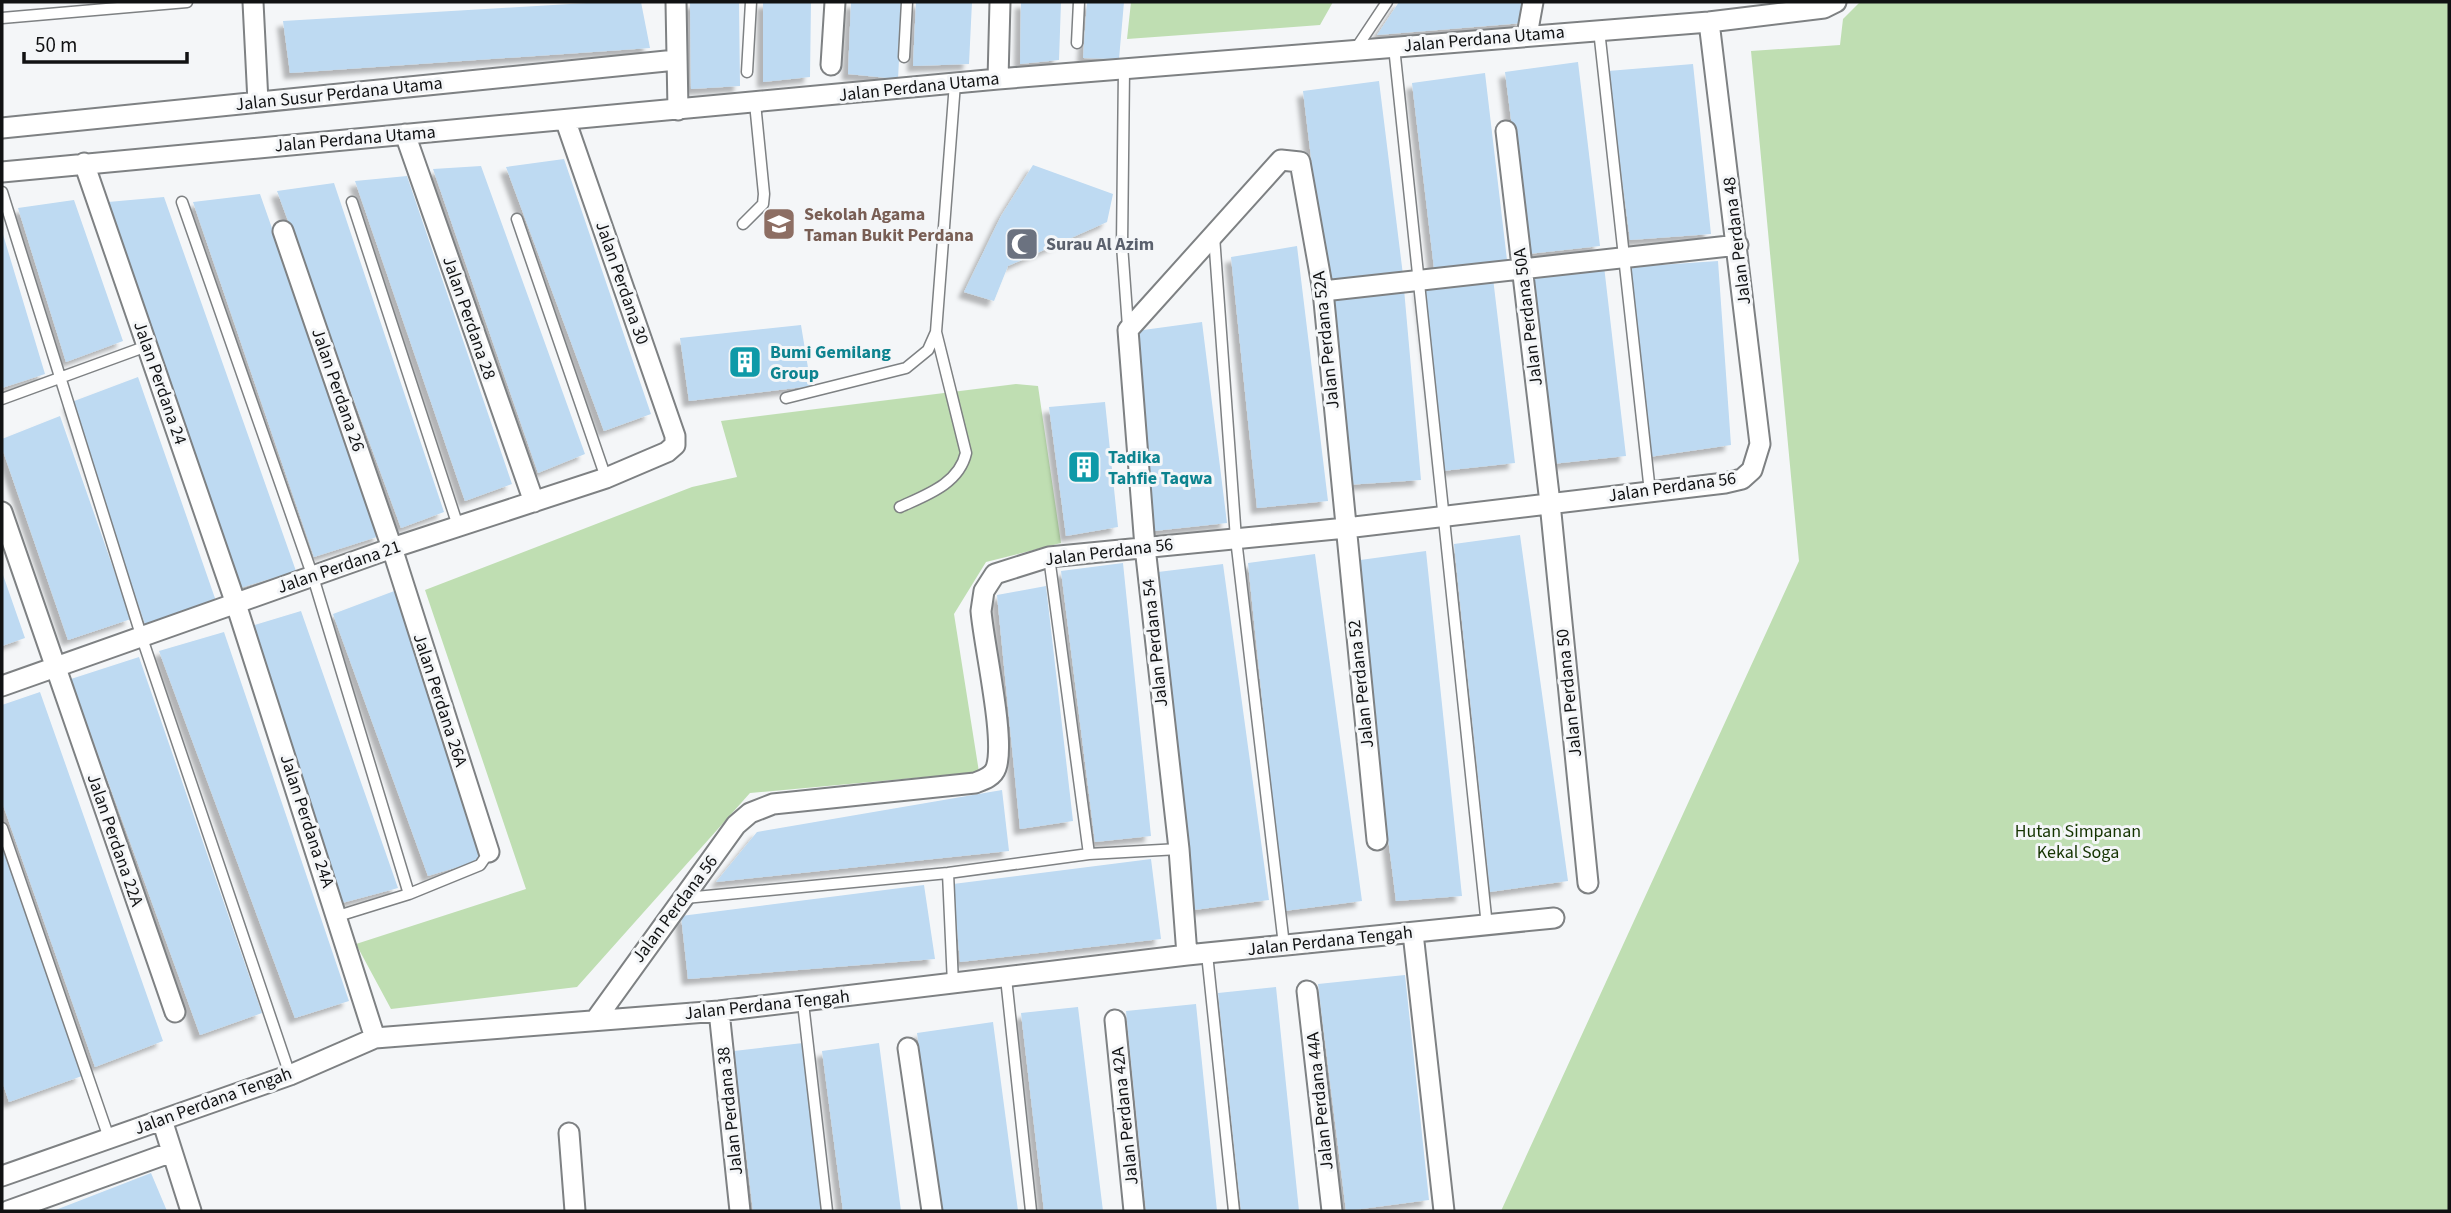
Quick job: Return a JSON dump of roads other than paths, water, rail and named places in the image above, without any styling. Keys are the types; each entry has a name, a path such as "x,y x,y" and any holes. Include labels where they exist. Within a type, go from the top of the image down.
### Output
{"street":[{"path":"253,2 258,102"},
{"path":"676,2 678,110"},
{"path":"831,65 835,2"},
{"path":"998,79 1000,2"},
{"path":"1527,35 1533,2"},
{"name":"Jalan Perdana Utama","path":"2,173 84,163 566,122 998,79 1709,22 1824,8 1836,2"},
{"name":"Jalan Perdana 48","path":"1709,22 1760,444 1757,461"},
{"name":"Jalan Susur Perdana Utama","path":"2,128 676,60"},
{"name":"Jalan Perdana 30","path":"566,122 675,436 674,445"},
{"name":"Jalan Perdana 50A","path":"1506,131 1550,503"},
{"name":"Jalan Perdana 28","path":"405,134 534,502"},
{"name":"Jalan Perdana 52A","path":"1214,232 1281,160 1300,162 1323,291 1346,528"},
{"name":"Jalan Perdana 24","path":"84,163 236,604"},
{"name":"Jalan Perdana 26","path":"283,231 392,548"},
{"path":"1128,330 1214,232"},
{"path":"1323,291 1738,245"},
{"name":"Jalan Perdana 54","path":"1128,330 1144,547 1179,849 1187,955"},
{"name":"Jalan Perdana 21","path":"2,686 392,548 607,478 667,452 674,445"},
{"name":"Jalan Perdana 56","path":"596,1019 736,825 750,813 773,804 975,783 996,771 999,748 981,611 984,592 995,574 1049,557 1444,517 1742,479 1757,461"},
{"name":"Jalan Perdana 50","path":"1550,503 1588,883"},
{"name":"Jalan Perdana 22A","path":"2,512 175,1012"},
{"name":"Jalan Perdana 52","path":"1346,528 1377,840"},
{"name":"Jalan Perdana 26A","path":"392,548 489,852"},
{"name":"Jalan Perdana 24A","path":"236,604 375,1038"},
{"name":"Jalan Perdana Tengah","path":"2,1176 290,1074 375,1038 803,1003 1187,955 1554,918"},
{"path":"1413,933 1441,1211"},
{"name":"Jalan Perdana 44A","path":"1307,991 1332,1211"},
{"name":"Jalan Perdana 38","path":"719,1011 740,1211"},
{"name":"Jalan Perdana 42A","path":"1115,1020 1134,1211"},
{"path":"908,1048 932,1211"},
{"path":"162,1121 191,1211"},
{"path":"569,1133 575,1211"},
{"path":"8,1211 172,1152"}],"lane":[{"path":"2,18 187,2"},
{"path":"747,72 751,2"},
{"path":"904,57 906,2"},
{"path":"1077,43 1079,2"},
{"path":"1355,50 1387,2"},
{"path":"1599,30 1650,492"},
{"path":"1394,46 1487,926"},
{"path":"1124,69 1122,245 1128,330"},
{"path":"900,507 933,492 955,477 963,465 966,453 936,332 955,83"},
{"path":"743,224 763,204 764,194 755,103"},
{"path":"2,192 142,638 290,1074"},
{"path":"182,202 313,577 409,894"},
{"path":"352,202 458,526"},
{"path":"517,219 607,478"},
{"path":"1214,232 1236,539 1284,946"},
{"path":"786,398 906,368 928,350 936,332"},
{"path":"2,399 147,346"},
{"path":"1049,557 1089,854"},
{"path":"2,828 109,1138"},
{"path":"685,898 948,873 1089,854 1179,849"},
{"path":"338,916 409,894 480,865 489,852"},
{"path":"948,873 953,984"},
{"path":"1207,954 1234,1211"},
{"path":"1006,978 1031,1211"},
{"path":"803,1003 827,1211"}],"place":[{"name":"Sekolah Agama Taman Bukit Perdana","path":"779,224"},
{"name":"Surau Al Azim","path":"1022,244"},
{"name":"Bumi Gemilang Group","path":"745,362"},
{"name":"Tadika Tahfie Taqwa","path":"1084,467"}],"park label":[{"name":"Hutan Simpanan Kekal Soga","path":"2078,841"}]}
